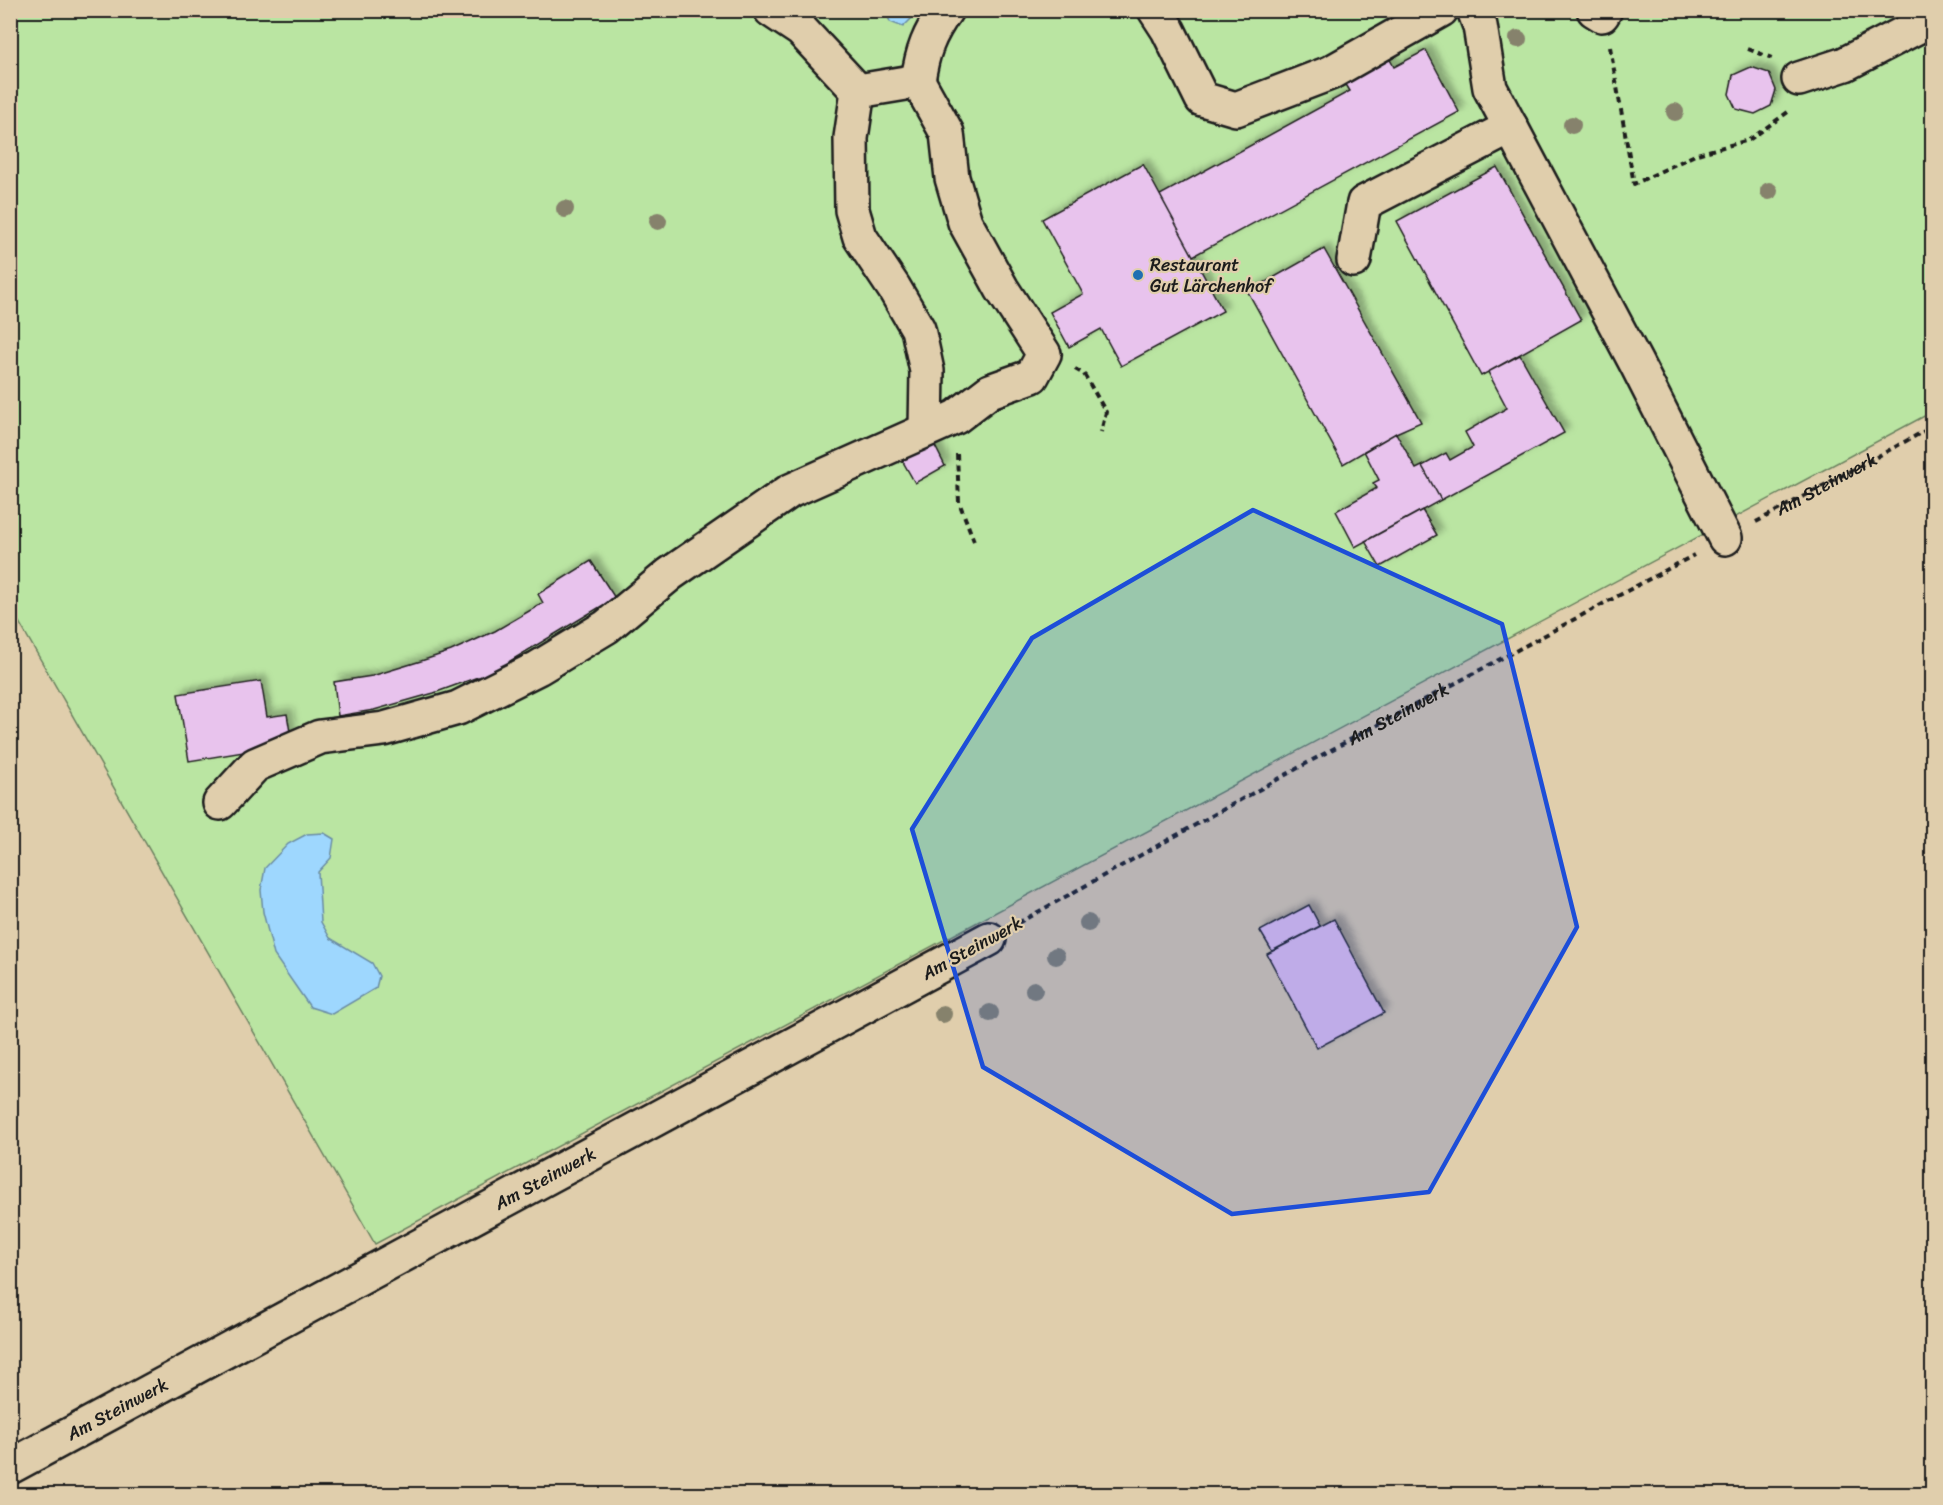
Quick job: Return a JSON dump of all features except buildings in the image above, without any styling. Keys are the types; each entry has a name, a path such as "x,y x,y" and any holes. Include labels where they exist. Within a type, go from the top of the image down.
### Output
{"street":[{"path":"771,10 801,30 858,91"},
{"path":"220,803 255,765 320,737 384,729 458,708 538,668 606,627 670,574 790,491 956,417 990,391 1032,376 1044,354 1002,289 965,222 952,178 947,133 918,81 921,55 934,27 946,10"},
{"path":"1155,10 1168,30 1202,99 1236,109 1330,73 1441,10"},
{"path":"1474,10 1480,26 1490,88 1636,363 1725,538"},
{"path":"1799,79 1845,64 1932,19"},
{"path":"858,91 918,81"},
{"path":"858,91 851,138 852,210 861,237 918,329 927,370 926,429"},
{"path":"1354,260 1364,203 1511,127"},
{"name":"Am Steinwerk","path":"10,1467 988,939"}],"path":[{"path":"1600,12 1610,48 1634,184 1697,154 1749,140 1787,113 1799,79 1789,64 1748,49"},
{"path":"1044,354 1084,374 1106,412 1101,432"},
{"path":"956,417 958,502 974,541"},
{"name":"Am Steinwerk","path":"988,939 1329,751 1932,427"}],"highlighted area":[{"path":"1253,510 1502,624 1577,927 1429,1192 1232,1214 983,1067 912,829 1032,638"}],"green space":[{"path":"10,11 1932,11 1932,412 375,1244 11,608"}],"water":[{"path":"886,10 914,11 912,18 903,27 890,22"},
{"path":"324,833 334,839 331,858 318,872 321,922 330,938 372,963 379,976 376,988 332,1014 310,1007 274,955 263,912 261,890 265,868 288,844 307,834"}],"place":[{"name":"Restaurant Gut Lärchenhof","path":"1138,275"}]}
